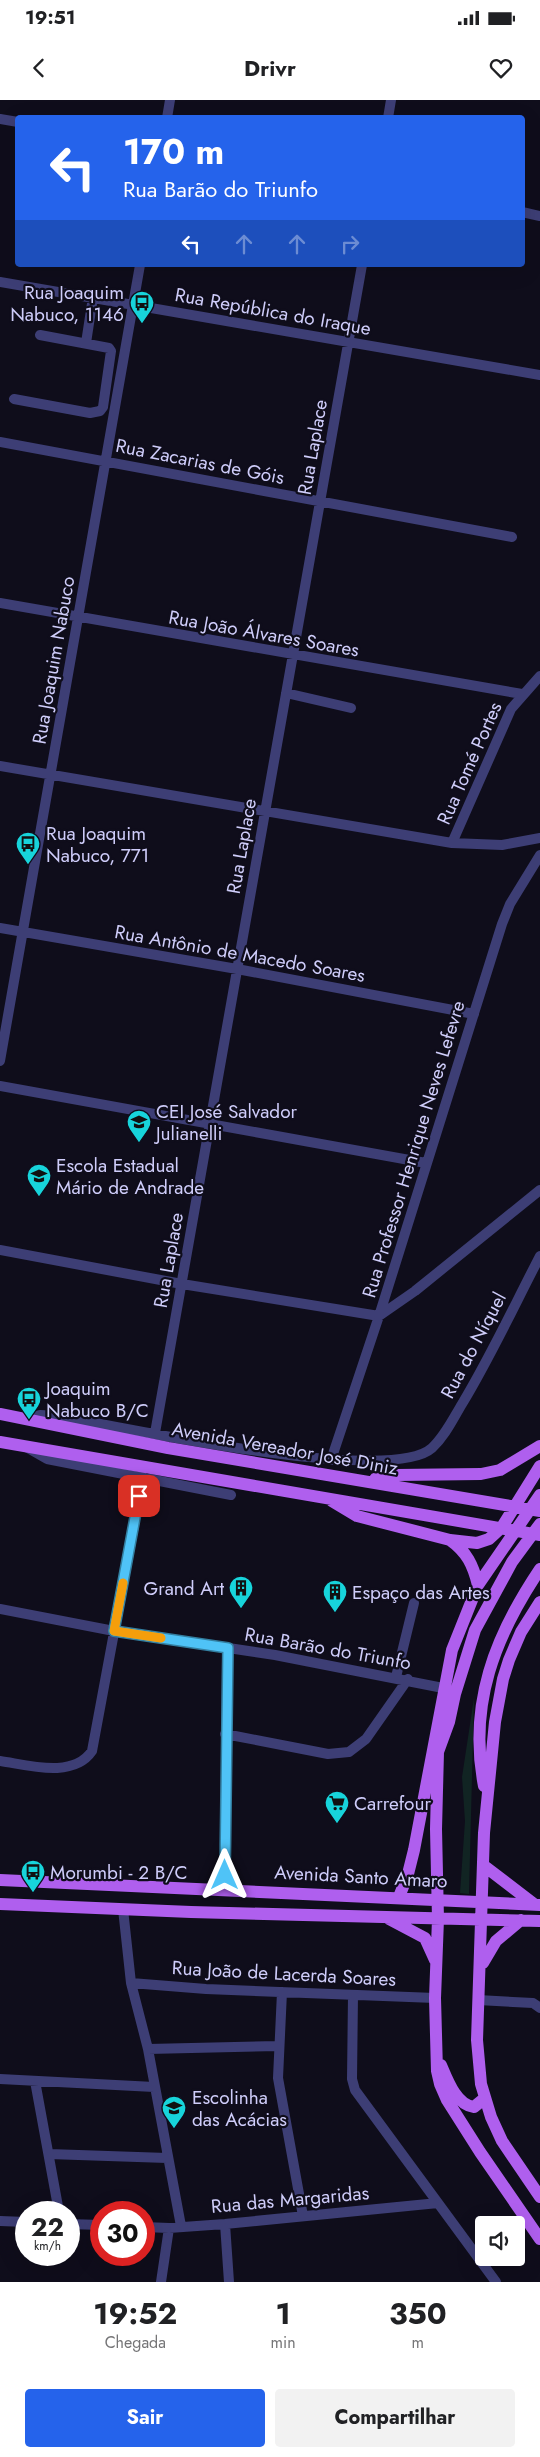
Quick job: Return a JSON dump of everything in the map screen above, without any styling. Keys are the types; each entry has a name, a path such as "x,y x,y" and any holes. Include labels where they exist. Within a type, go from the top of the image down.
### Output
{"main road":[{"name":"Avenida Vereador José Diniz","path":"0,1414 168,1448 367,1480 540,1511"},
{"path":"0,1442 540,1535"},
{"path":"367,1480 396,1476 481,1474 500,1470 540,1446"},
{"path":"326,1498 357,1516 450,1540 477,1543 496,1534 502,1527 540,1466"},
{"path":"399,1897 408,1874 418,1831 452,1650 478,1585 540,1496"},
{"path":"438,1752 450,1722 455,1694 475,1630 512,1562 540,1524"},
{"path":"450,1540 466,1553 478,1585"},
{"path":"486,1798 481,1773 479,1740 488,1669 504,1630 540,1569"},
{"path":"539,1604 521,1632 503,1679 495,1722 486,1798 477,2040 484,2098 502,2142 540,2197"},
{"path":"443,1692 437,1784 438,1919 435,1998 440,2084 447,2100 540,2239"},
{"path":"418,1831 437,1784"},
{"path":"483,1865 537,1904"},
{"name":"Avenida Santo Amaro","path":"0,1880 225,1888 537,1904"},
{"name":"Avenida Santo Amaro","path":"0,1904 540,1921"},
{"path":"382,1916 412,1929 426,1938 437,1966"},
{"path":"480,1970 496,1940 521,1920"},
{"path":"437,2056 452,2088 463,2102 474,2107 484,2098"}],"street":[{"path":"168,115 170,100"},
{"path":"388,115 391,100"},
{"path":"0,119 15,122"},
{"path":"525,213 540,216"},
{"name":"Rua Joaquim Nabuco","path":"0,1061 107,462 140,267"},
{"name":"Rua Laplace","path":"155,1433 362,267"},
{"name":"Rua República do Iraque","path":"0,282 133,303 348,343 540,375"},
{"path":"86,343 93,297"},
{"path":"14,399 90,413 100,411 103,407 111,351 105,346 40,335"},
{"name":"Rua Zacarias de Góis","path":"0,442 512,537"},
{"name":"Rua João Álvares Soares","path":"0,603 293,656 522,694"},
{"name":"Rua Tomé Portes","path":"452,843 511,709 522,694 540,676"},
{"path":"286,693 351,708"},
{"path":"0,766 452,843 502,845 540,838"},
{"name":"Rua Professor Henrique Neves Lefevre","path":"331,1460 380,1316 426,1163 510,904 540,855"},
{"name":"Rua Antônio de Macedo Soares","path":"0,928 238,969 474,1014"},
{"path":"0,1086 426,1163"},
{"path":"0,1250 182,1284 380,1316 415,1291 540,1190"},
{"name":"Rua do Níquel","path":"431,1448 443,1435 472,1388 540,1256"},
{"name":"Avenida Vereador José Diniz","path":"25,1419 40,1416 58,1416 303,1458 331,1460 399,1460 414,1457 431,1448"},
{"path":"25,1446 47,1459 231,1496"},
{"path":"0,1761 54,1768 73,1766 88,1758 92,1751 143,1477"},
{"path":"396,1677 414,1604"},
{"name":"Rua Barão do Triunfo","path":"0,1609 114,1631 228,1648 408,1679 443,1692"},
{"path":"225,1888 225,1734 228,1648"},
{"path":"225,1734 328,1754 349,1752 366,1739 408,1679"},
{"path":"123,1909 131,1983 148,2049 181,2226"},
{"name":"Rua João de Lacerda Soares","path":"131,1983 282,1992 435,1998"},
{"path":"282,1992 278,2078 303,2216"},
{"path":"354,1995 352,2071 355,2090 496,2282"},
{"path":"478,2000 533,2003 540,2008"},
{"path":"148,2049 278,2046"},
{"path":"0,2079 154,2087"},
{"path":"35,2081 57,2201"},
{"path":"49,2154 167,2158"},
{"name":"Rua das Margaridas","path":"155,2227 225,2224 438,2203"},
{"path":"0,2221 15,2222"},
{"path":"225,2224 229,2282"},
{"path":"161,2282 169,2228"}],"green space":[{"path":"474,1698 469,1894 460,1893 465,1821 462,1777"}],"slow traffic":[{"path":"123,1583 114,1631 161,1638"}],"place":[{"name":"Rua Joaquim Nabuco, 1146","path":"142,324"},
{"name":"Rua Joaquim Nabuco, 771","path":"28,865"},
{"name":"CEI José Salvador Julianelli","path":"139,1143"},
{"name":"Escola Estadual Mário de Andrade","path":"39,1197"},
{"name":"Joaquim Nabuco B/C","path":"29,1420"},
{"name":"Grand Art","path":"241,1609"},
{"name":"Espaço das Artes","path":"335,1613"},
{"name":"Carrefour","path":"337,1824"},
{"name":"Morumbi - 2 B/C","path":"33,1893"},
{"name":"Escolinha das Acácias","path":"174,2129"}],"route":[{"path":"139,1496 114,1631 228,1648 225,1734 225,1875"}]}
